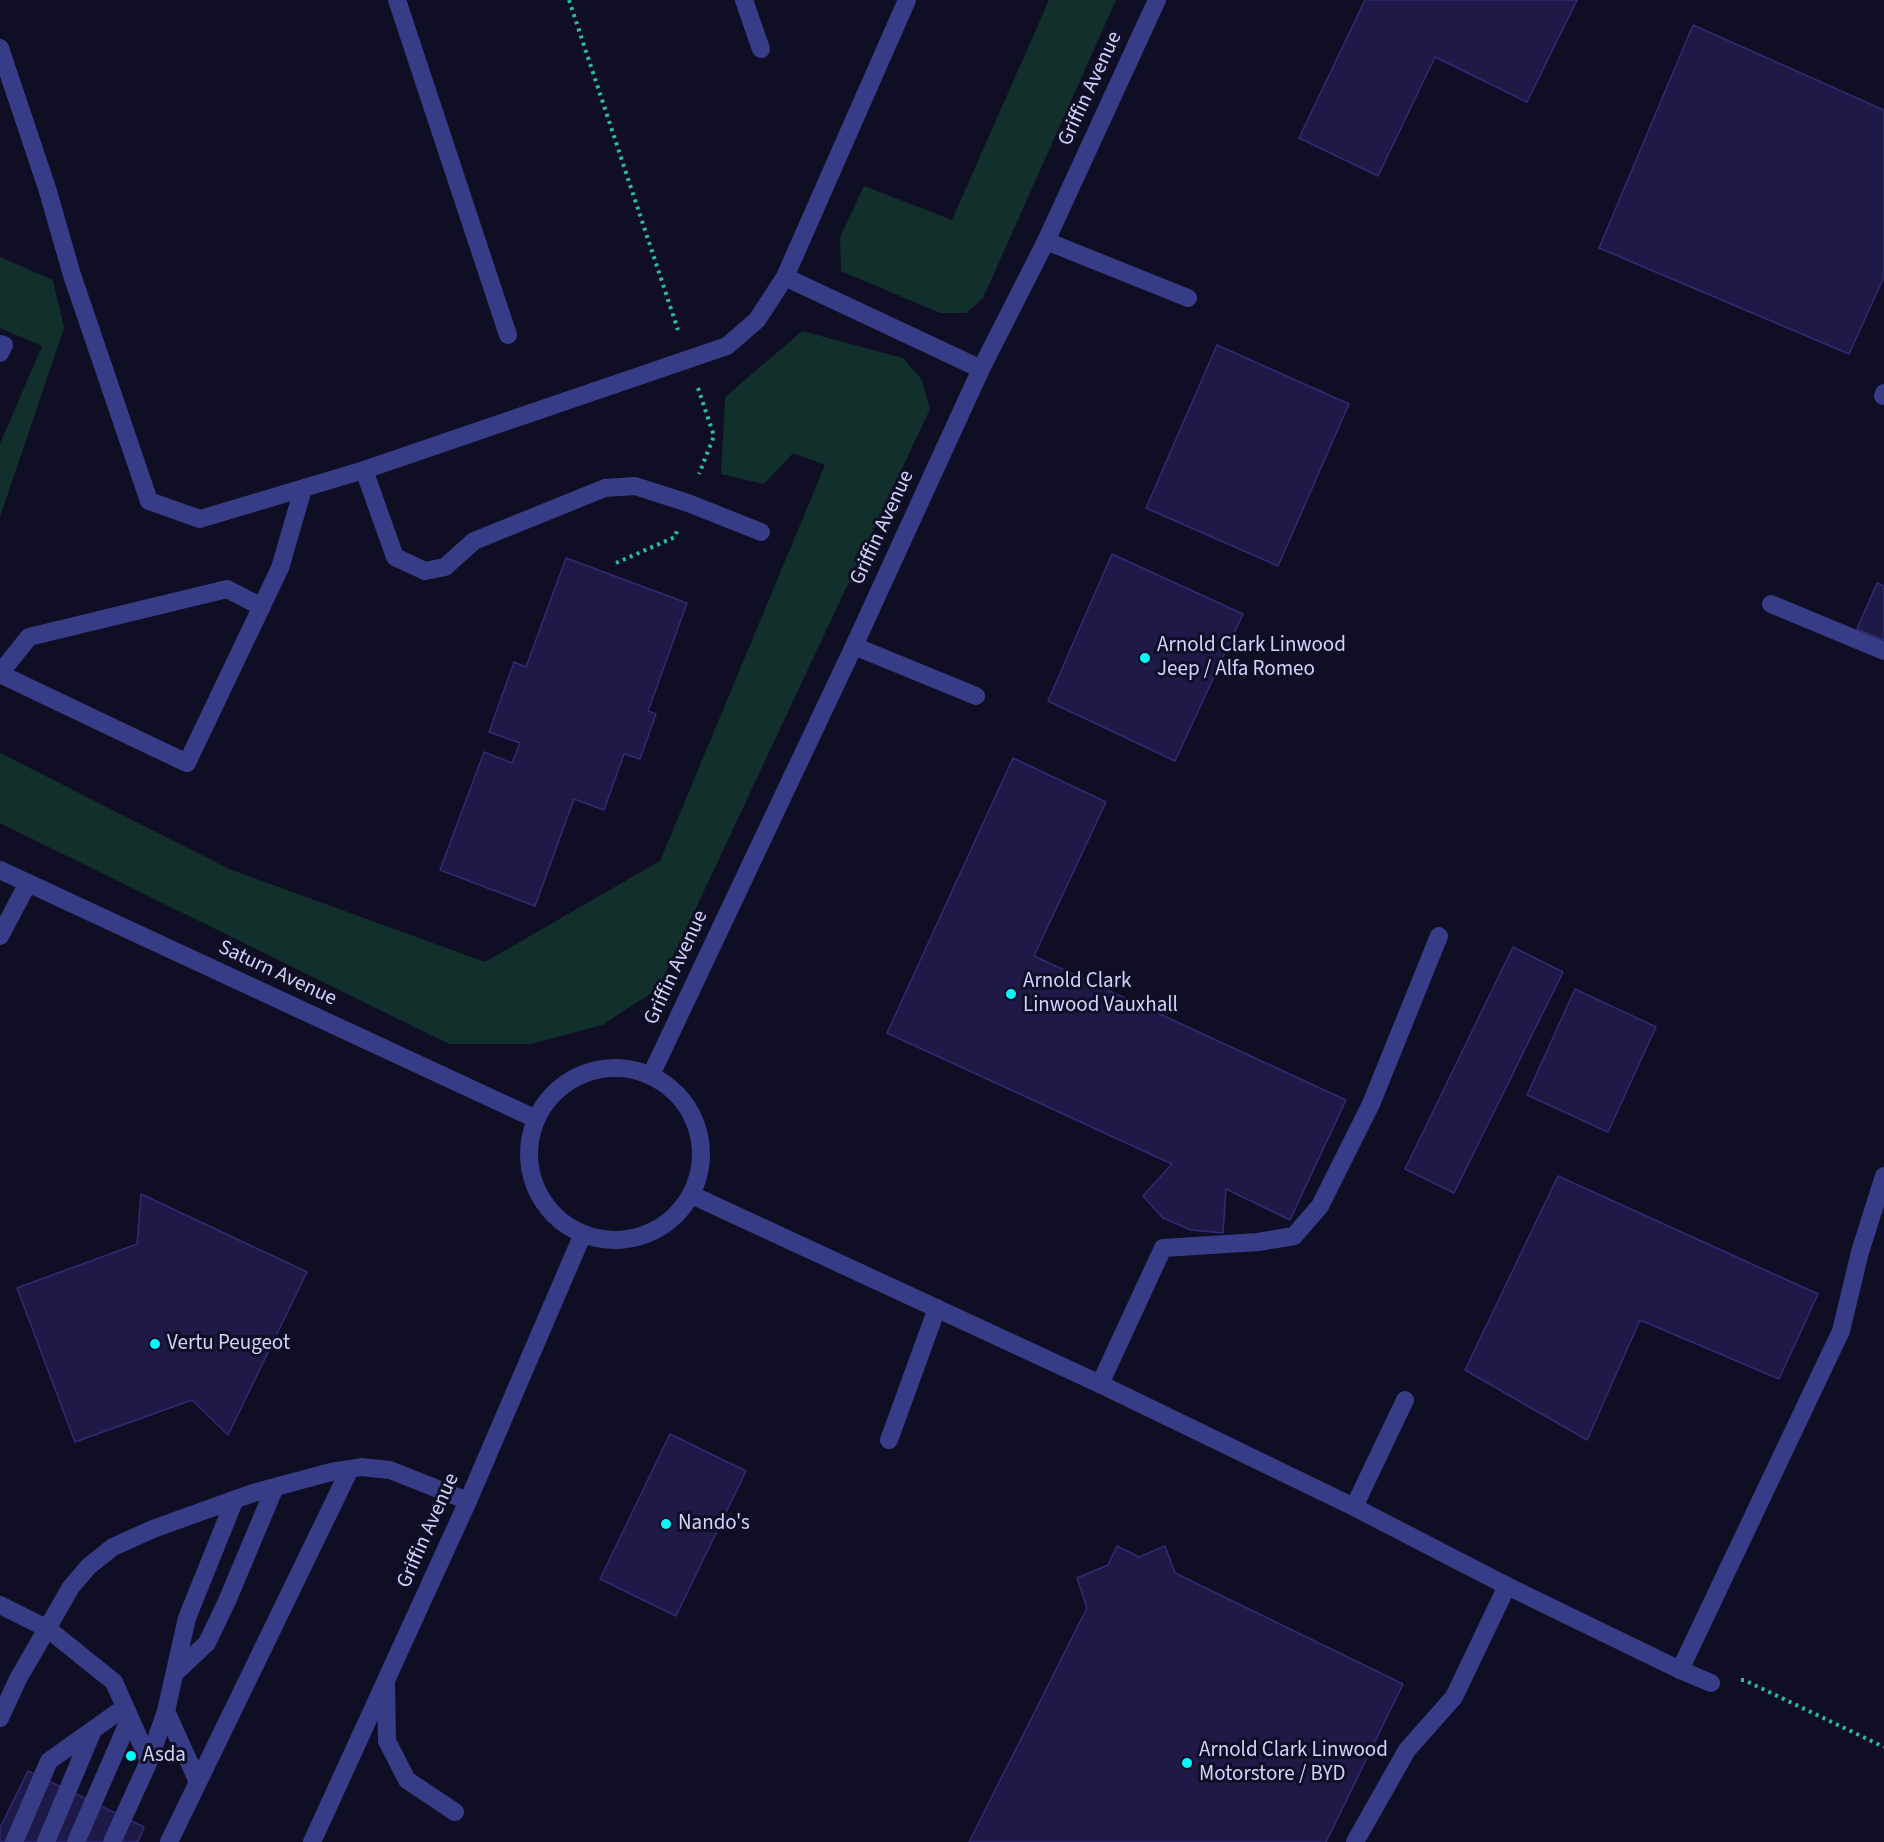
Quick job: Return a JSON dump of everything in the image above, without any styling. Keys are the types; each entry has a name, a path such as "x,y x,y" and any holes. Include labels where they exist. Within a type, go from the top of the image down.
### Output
{"street":[{"path":"397,0 508,334"},
{"path":"744,0 761,50"},
{"path":"0,48 72,275 149,501 201,519 364,470 727,346 757,320 785,277 907,0"},
{"name":"Griffin Avenue","path":"651,1075 854,646 981,369 1046,241 1157,0"},
{"path":"1046,241 1188,298"},
{"path":"785,277 981,369"},
{"path":"364,470 395,557 425,571 445,567 474,541 605,488 635,486 688,503 761,532"},
{"path":"262,607 227,589 29,637 0,673 187,763 262,607 280,568 303,489"},
{"path":"1771,604 1884,651"},
{"path":"854,646 976,696"},
{"name":"Saturn Avenue","path":"0,870 536,1119"},
{"path":"0,936 28,883"},
{"path":"1100,1384 1163,1248 1258,1242 1294,1236 1320,1206 1371,1104 1439,936"},
{"path":"622,1067 651,1075 681,1097 697,1122 703,1161 694,1196 675,1217 650,1234 620,1241 582,1236 561,1224 546,1206 532,1179 529,1149 536,1119 543,1105 565,1083 592,1070 622,1067"},
{"path":"1680,1670 1841,1331 1860,1252 1884,1176"},
{"path":"694,1196 1100,1384 1354,1507 1507,1586 1711,1683"},
{"name":"Griffin Avenue","path":"312,1842 468,1502 582,1236"},
{"path":"889,1440 938,1308"},
{"path":"1354,1507 1406,1400"},
{"path":"0,1718 18,1679 71,1587 89,1566 114,1547 153,1529 275,1487 331,1472 361,1467 390,1470 468,1502"},
{"path":"169,1842 350,1469"},
{"path":"174,1674 207,1643 275,1487"},
{"path":"112,1842 149,1761 166,1711 187,1618 235,1499"},
{"path":"1355,1842 1407,1750 1454,1697 1507,1586"},
{"path":"0,1605 48,1629 114,1682 149,1761"},
{"path":"386,1682 387,1741 407,1780 455,1812"},
{"path":"166,1711 198,1782"},
{"path":"14,1842 49,1761 94,1729 128,1712"},
{"path":"76,1842 128,1712"},
{"path":"46,1842 94,1729"}],"path":[{"path":"569,0 714,436 675,537 616,563"},
{"path":"1711,1683 1744,1680 1884,1747"}],"green space":[{"path":"1049,0 1116,0 983,298 966,313 940,313 841,271 840,237 864,186 952,220"},
{"path":"0,257 53,280 64,328 0,517 0,444 42,346 0,328"},
{"path":"802,331 903,358 922,380 930,409 658,989 602,1025 531,1044 449,1044 0,823 0,753 229,869 485,962 660,861 825,465 793,453 764,484 721,474 725,397"}],"building":[{"path":"1365,0 1577,0 1527,102 1435,57 1378,176 1299,138"},
{"path":"1693,25 1884,110 1884,277 1849,354 1599,248"},
{"path":"1217,345 1349,404 1278,566 1146,508"},
{"name":"Arnold Clark Linwood Jeep / Alfa Romeo","path":"1112,554 1243,614 1175,761 1048,701"},
{"path":"566,558 687,603 648,711 656,714 640,759 624,754 604,810 574,799 535,906 440,870 484,752 512,763 520,743 489,732 514,662 526,667"},
{"path":"1877,583 1884,586 1884,640 1857,629"},
{"name":"Arnold Clark Linwood Vauxhall","path":"1013,758 1106,802 1034,956 1346,1100 1290,1220 1226,1189 1223,1233 1191,1230 1163,1218 1143,1196 1172,1164 887,1033"},
{"path":"1513,947 1563,972 1454,1193 1405,1169"},
{"path":"1575,989 1656,1027 1608,1132 1527,1095"},
{"path":"1558,1176 1818,1294 1779,1379 1640,1320 1587,1440 1465,1370"},
{"name":"Vertu Peugeot","path":"141,1194 307,1272 228,1435 192,1400 75,1442 17,1288 137,1244"},
{"path":"670,1434 746,1471 676,1616 600,1579"},
{"name":"Arnold Clark Linwood Motorstore / BYD","path":"1117,1546 1139,1557 1165,1546 1175,1573 1403,1684 1326,1842 969,1842 1087,1608 1077,1578 1108,1565"},
{"path":"28,1771 144,1827 138,1842 0,1842 0,1828"}],"place":[{"name":"Arnold Clark Linwood Jeep / Alfa Romeo","path":"1145,658"},
{"name":"Arnold Clark Linwood Vauxhall","path":"1011,994"},
{"name":"Vertu Peugeot","path":"155,1344"},
{"name":"Nando's","path":"666,1524"},
{"name":"Asda","path":"131,1756"},
{"name":"Arnold Clark Linwood Motorstore / BYD","path":"1187,1763"}]}
